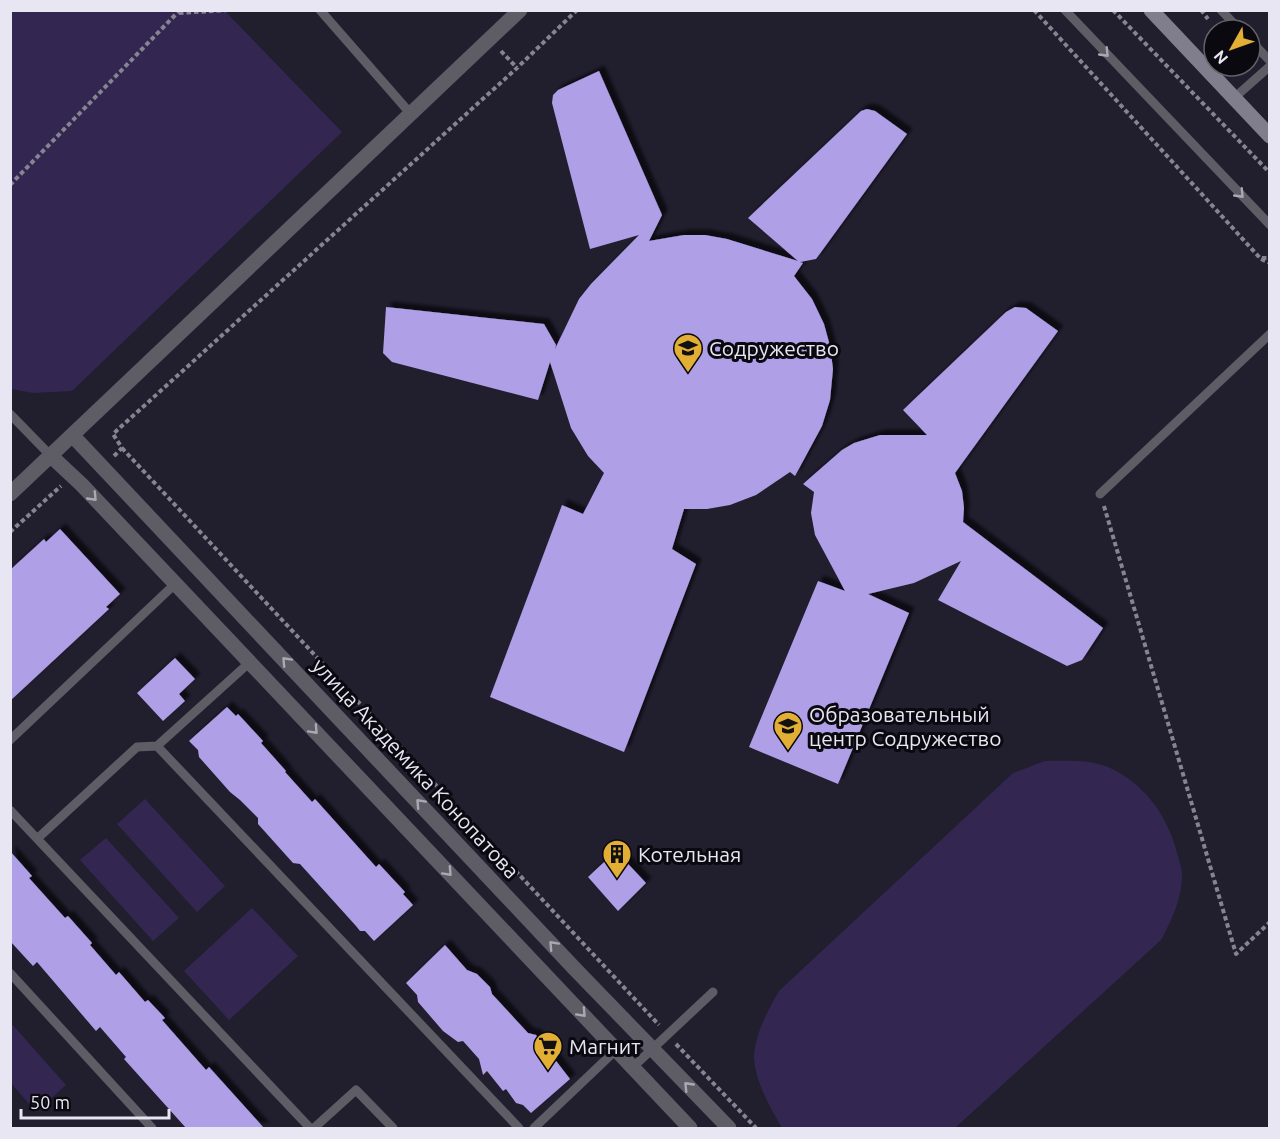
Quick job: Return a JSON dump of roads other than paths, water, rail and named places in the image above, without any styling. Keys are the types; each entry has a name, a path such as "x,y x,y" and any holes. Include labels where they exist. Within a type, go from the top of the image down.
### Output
{"main road":[{"path":"1151,10 1269,136"}],"street":[{"path":"10,495 520,10"},
{"name":"улица Академика Конопатова","path":"73,436 729,1128"},
{"path":"51,456 176,583 690,1128"}],"lane":[{"path":"320,10 410,113"},
{"path":"1065,10 1269,225"},
{"path":"1234,98 1269,66"},
{"path":"1100,494 1269,334"},
{"path":"10,414 51,456"},
{"path":"10,740 176,583"},
{"path":"38,838 137,747 157,746 250,662"},
{"path":"157,746 519,1128"},
{"path":"10,810 312,1128 356,1090 393,1128"},
{"path":"10,973 152,1128"},
{"path":"633,1067 712,992"},
{"path":"534,1128 616,1050"}],"place":[{"name":"Содружество","path":"688,374"},
{"name":"Образовательный центр Содружество","path":"788,752"},
{"name":"Котельная","path":"617,880"},
{"name":"Магнит","path":"548,1072"}]}
